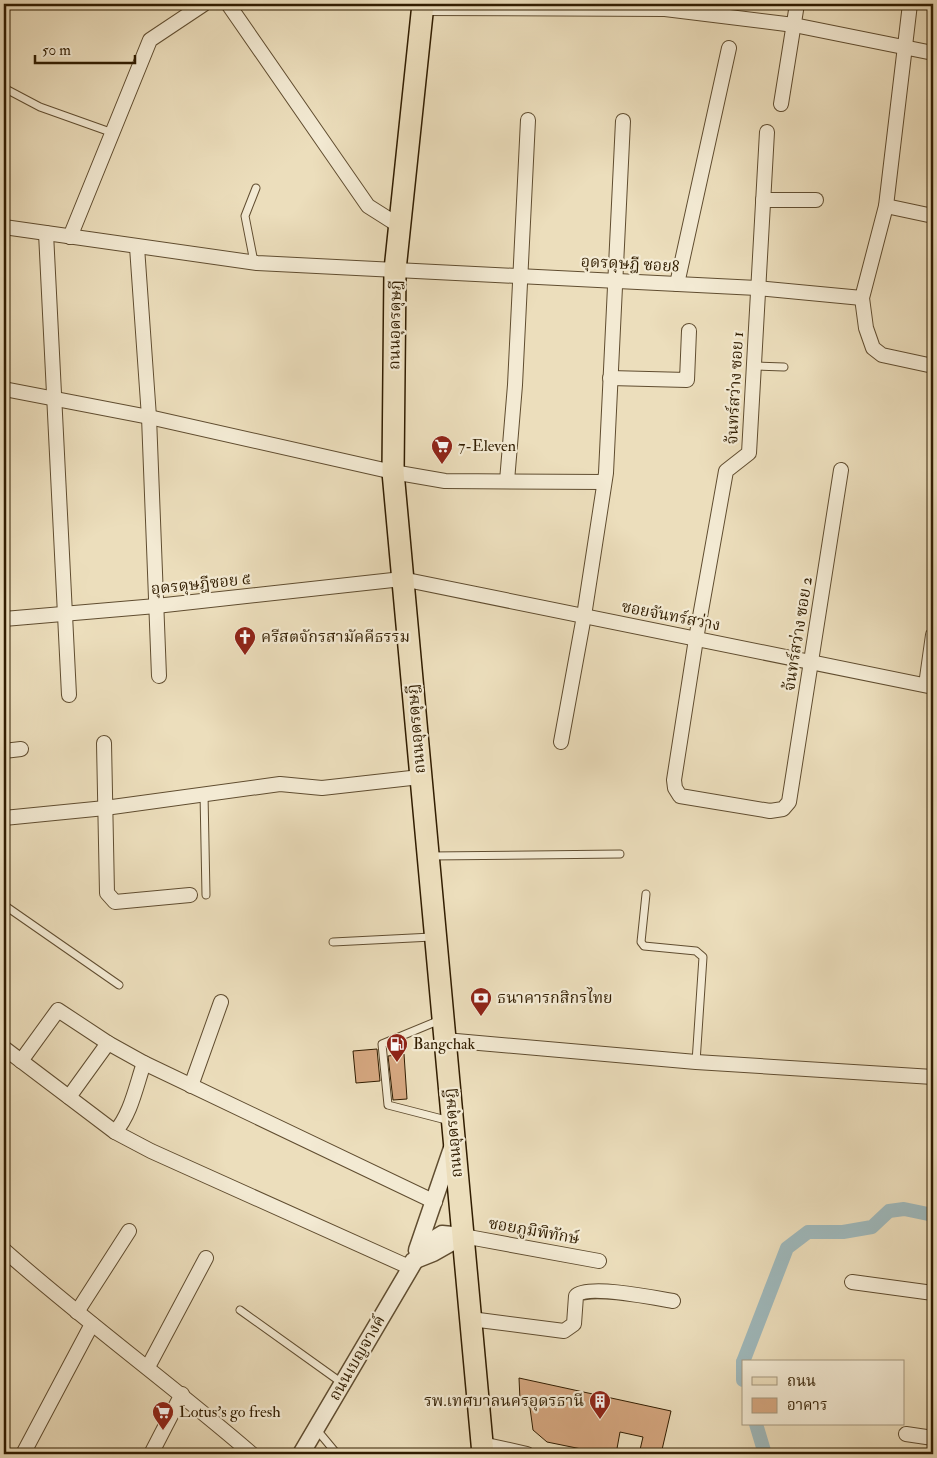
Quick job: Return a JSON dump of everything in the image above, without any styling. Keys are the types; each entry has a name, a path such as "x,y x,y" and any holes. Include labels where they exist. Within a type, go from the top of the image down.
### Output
{"main road":[{"name":"ถนนอุดรดุษฎี","path":"423,6 398,225 393,472 483,1449"}],"street":[{"path":"70,237 150,40 204,4"},
{"path":"228,4 368,206 398,225"},
{"path":"782,104 797,4"},
{"path":"910,4 886,206 862,298 866,328 873,348 882,355 933,366"},
{"path":"423,6 655,6 794,25 933,52"},
{"path":"677,284 729,48"},
{"path":"507,481 528,120"},
{"path":"561,742 584,616 604,482 623,121"},
{"name":"จ้นทร์สว่าง ซอย 1","path":"767,132 749,453 726,471 696,639 674,780 675,788 680,796 770,811 783,809 789,802"},
{"path":"763,200 816,200"},
{"path":"886,206 933,216"},
{"name":"อุดรดุษฎี ซอย8","path":"4,227 254,262 757,288 862,298"},
{"path":"46,233 69,695"},
{"path":"138,247 149,417 160,676"},
{"path":"610,378 686,380 689,331"},
{"path":"4,389 149,417 393,472 445,480 604,482"},
{"name":"จ้นทร์สว่าง ซอย 2","path":"789,802 842,470"},
{"name":"ซอยจันทร์สว่าง","path":"402,580 930,686"},
{"name":"อุดรดุษฎีซอย ๕","path":"4,619 156,606 402,580"},
{"path":"930,686 933,635"},
{"path":"104,743 107,893 115,902 190,895"},
{"path":"4,751 21,750"},
{"path":"4,818 105,808 280,784 322,788 420,777"},
{"path":"191,1086 221,1002"},
{"path":"21,1061 58,1010 108,1043 144,1063 435,1202"},
{"path":"444,1029 696,1062 933,1077"},
{"path":"69,1097 108,1043"},
{"path":"4,1048 115,1132 151,1151 411,1264"},
{"path":"115,1132 122,1124 129,1109 144,1063"},
{"name":"ถนนเบญจางค์","path":"411,1264 435,1202 453,1132"},
{"path":"77,1312 129,1231"},
{"name":"ถนนเบญจางค์","path":"301,1454 411,1264 424,1245 438,1235 448,1233 463,1236"},
{"name":"ซอยภูมิพิทักษ์","path":"463,1236 600,1260"},
{"path":"4,1250 77,1312 182,1394 252,1454"},
{"path":"148,1367 206,1258"},
{"path":"852,1282 933,1292"},
{"path":"471,1319 564,1331 574,1324 576,1296 583,1292 610,1292 673,1301"},
{"path":"23,1454 92,1324"},
{"path":"151,1454 182,1394"},
{"path":"906,1434 933,1438"},
{"path":"483,1449 527,1454"}],"lane":[{"path":"4,88 40,107 112,133"},
{"path":"254,262 246,216 256,188"},
{"path":"753,366 784,367"},
{"path":"204,794 206,895"},
{"path":"428,856 620,854"},
{"path":"646,894 641,942 644,946 696,951 703,957 696,1062"},
{"path":"4,905 119,985"},
{"path":"333,942 435,937"},
{"path":"444,1029 382,1044 388,1105 453,1132"},
{"path":"240,1310 342,1384"},
{"path":"316,1430 337,1454"}],"building":[{"path":"377,1049 380,1081 356,1083 353,1051"},
{"path":"404,1054 407,1099 393,1100 388,1056"},
{"name":"รพ.เทศบาลนครอุดรธานี","path":"519,1378 671,1411 661,1454 639,1454 643,1437 620,1432 616,1454 606,1454 547,1442 533,1430 530,1408 520,1400"}],"waterway":[{"path":"744,1360 787,1248 808,1232 843,1232 872,1227 889,1211 904,1209 933,1215"},
{"path":"757,1426 765,1454"}],"place":[{"name":"7-Eleven","path":"442,465"},
{"name":"ครีสตจักรสามัคคีธรรม","path":"245,656"},
{"name":"ธนาคารกสิกรไทย","path":"481,1017"},
{"name":"Bangchak","path":"397,1063"},
{"name":"รพ.เทศบาลนครอุดรธานี","path":"600,1420"},
{"name":"Lotus's go fresh","path":"163,1431"}]}
